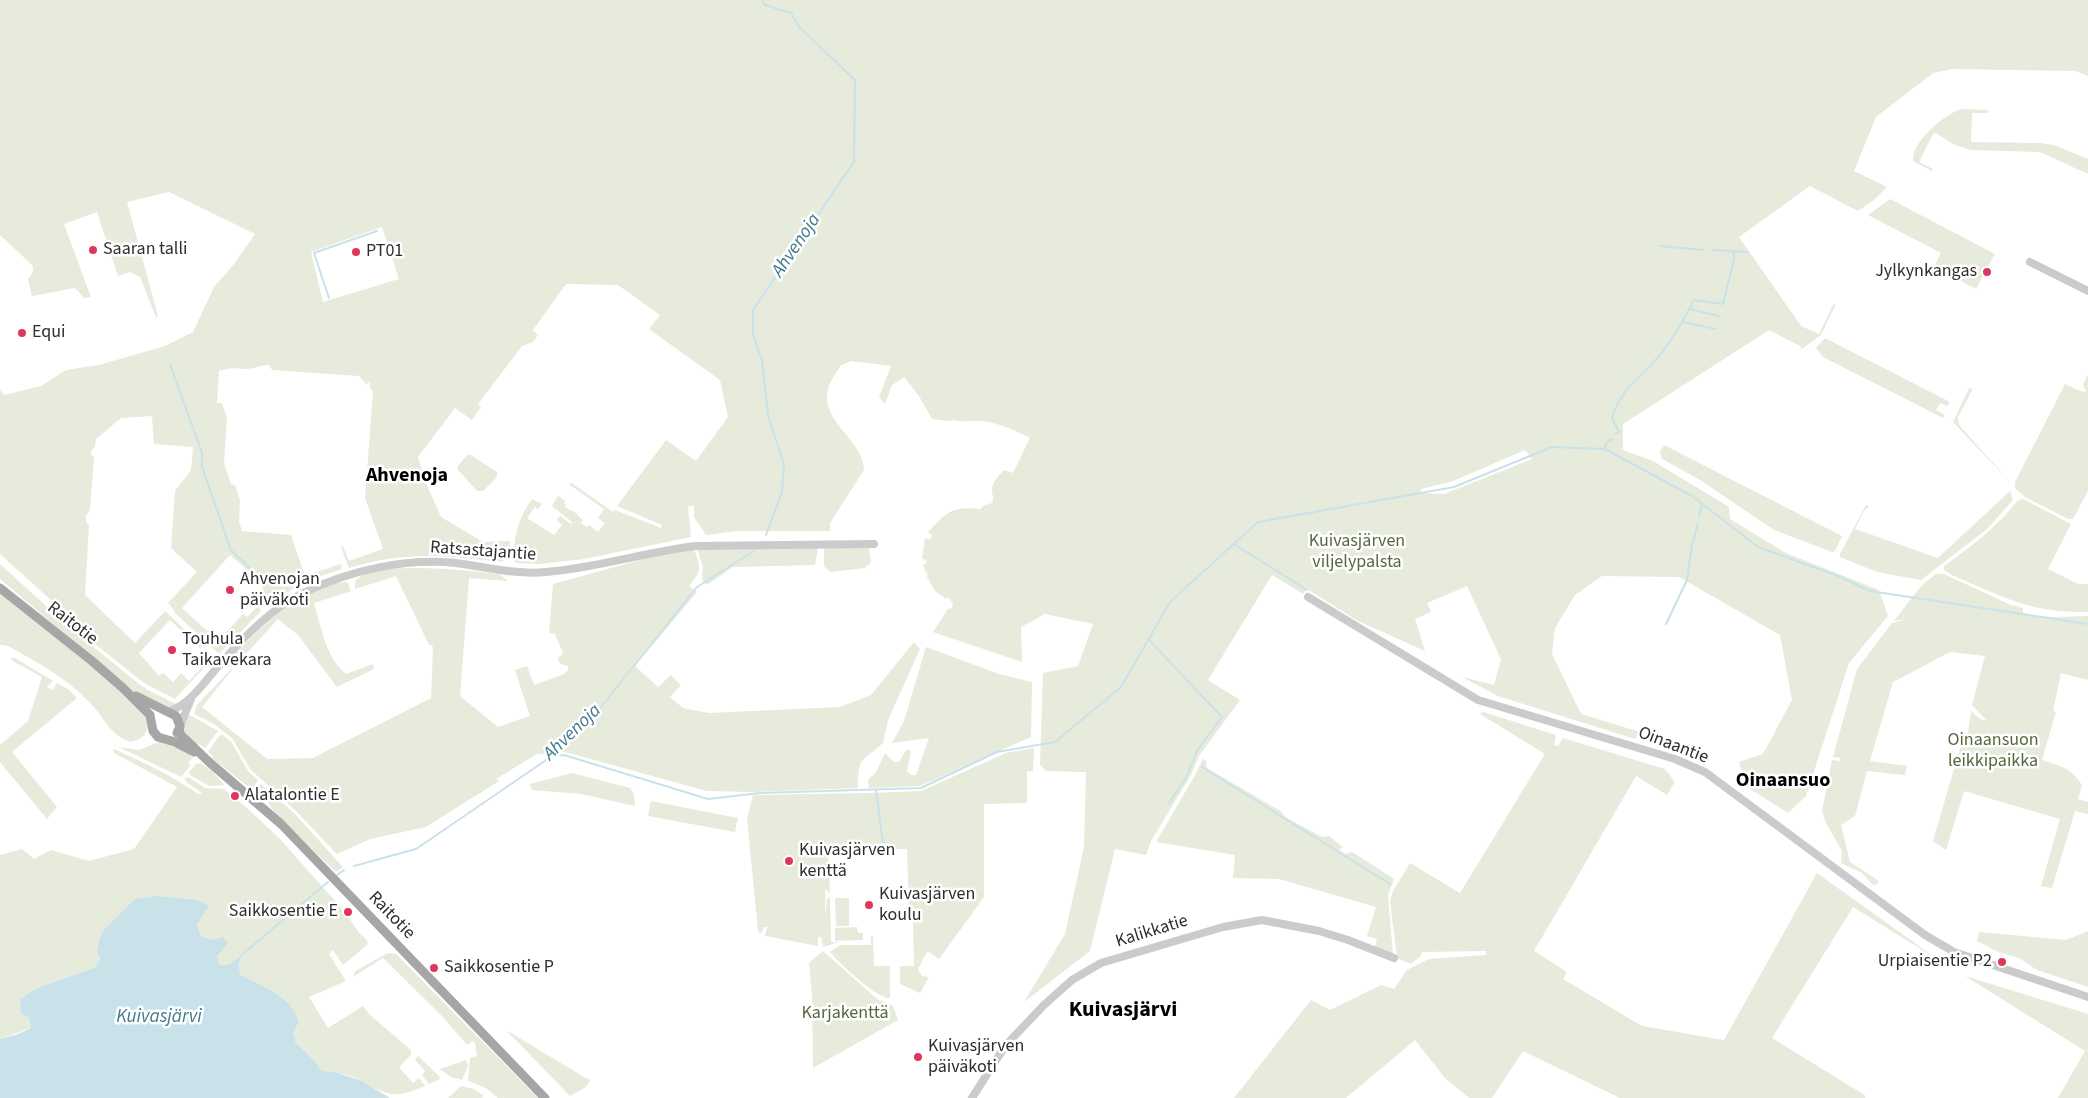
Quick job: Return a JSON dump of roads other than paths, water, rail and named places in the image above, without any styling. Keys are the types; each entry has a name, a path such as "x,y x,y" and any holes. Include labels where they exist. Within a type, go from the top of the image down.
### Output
{"main road":[{"name":"Raitotie","path":"0,588 92,660 150,715 152,724"},
{"name":"Raitotie","path":"123,688 155,707 168,711"},
{"path":"168,711 176,716 179,727 172,737 165,739 155,734 152,724 156,714 168,711"},
{"name":"Raitotie","path":"179,727 185,739 209,762 281,824 545,1098"},
{"name":"Raitotie","path":"165,739 175,742 209,762"}],"street":[{"path":"2030,262 2088,292"},
{"name":"Ratsastajantie","path":"168,711 193,695 223,660 268,616 293,598 306,591 349,575 390,565 422,562 454,563 511,572 546,572 667,549 696,546 874,544"},
{"name":"Oinaantie","path":"1308,597 1478,700 1675,759 1697,768 1724,785 1925,935 1954,952 2088,997"},
{"name":"Ratsastajantie","path":"179,727 193,695"},
{"name":"Kalikkatie","path":"972,1098 1004,1046 1044,1005 1072,980 1101,963 1223,927 1262,920 1318,931 1348,940 1394,958"}],"water":[{"name":"Kuivasjärvi","path":"157,896 197,900 209,906 197,924 201,936 212,940 223,937 228,943 217,956 220,965 229,965 244,953 238,964 241,975 276,993 296,1013 299,1022 293,1033 296,1043 313,1059 322,1071 335,1072 362,1081 390,1098 0,1098 0,1039 31,1028 29,1018 21,1012 20,999 37,988 96,967 100,959 97,951 100,937 104,930 135,899"}],"waterway":[{"name":"Ahvenoja","path":"762,0 765,5 791,13 799,27 855,80 854,162 753,310 753,335 762,360 768,415 784,465 782,492 766,535"},
{"path":"329,298 314,253 377,231"},
{"path":"1660,246 1703,250"},
{"path":"1712,250 1748,252"},
{"path":"1616,434 1619,432 1612,418 1620,399 1631,384 1652,364 1664,349 1694,300 1723,304 1734,259 1734,253 1731,251"},
{"path":"1690,309 1719,316"},
{"path":"1682,322 1716,329"},
{"path":"170,364 202,453 202,467 231,550 267,585"},
{"path":"1605,448 1607,442 1612,439"},
{"path":"552,756 564,755 708,799 760,793 921,788 997,752 1055,742 1121,687 1170,602 1258,522 1454,487 1552,447 1605,449 1692,496 1758,547 1838,576 1870,591 2088,624"},
{"path":"1699,516 1702,504"},
{"path":"1666,624 1687,580 1692,545 1698,523"},
{"path":"1234,544 1307,590"},
{"name":"Ahvenoja","path":"354,866 416,849 552,756 597,712 697,587 754,551"},
{"path":"1149,640 1222,717 1197,751 1186,778 1169,803"},
{"path":"1202,767 1390,884"},
{"path":"876,790 883,844"},
{"name":"Ahvenoja","path":"337,875 344,870"},
{"name":"Ahvenoja","path":"244,953 328,882"}],"place":[{"name":"Saaran talli","path":"93,250"},
{"name":"PT01","path":"356,252"},
{"name":"Jylkynkangas","path":"1987,272"},
{"name":"Equi","path":"22,333"},
{"name":"Ahvenojan päiväkoti","path":"230,590"},
{"name":"Touhula Taikavekara","path":"172,650"},
{"name":"Alatalontie E","path":"235,796"},
{"name":"Kuivasjärven kenttä","path":"789,861"},
{"name":"Kuivasjärven koulu","path":"869,905"},
{"name":"Saikkosentie E","path":"348,912"},
{"name":"Urpiaisentie P2","path":"2002,962"},
{"name":"Saikkosentie P","path":"434,968"},
{"name":"Kuivasjärven päiväkoti","path":"918,1057"}],"district":[{"name":"Ahvenoja","path":"407,477"},
{"name":"Oinaansuo","path":"1783,782"},
{"name":"Kuivasjärvi","path":"1123,1011"}],"park label":[{"name":"Kuivasjärven viljelypalsta","path":"1357,552"},
{"name":"Oinaansuon leikkipaikka","path":"1993,751"},
{"name":"Karjakenttä","path":"845,1014"}]}
